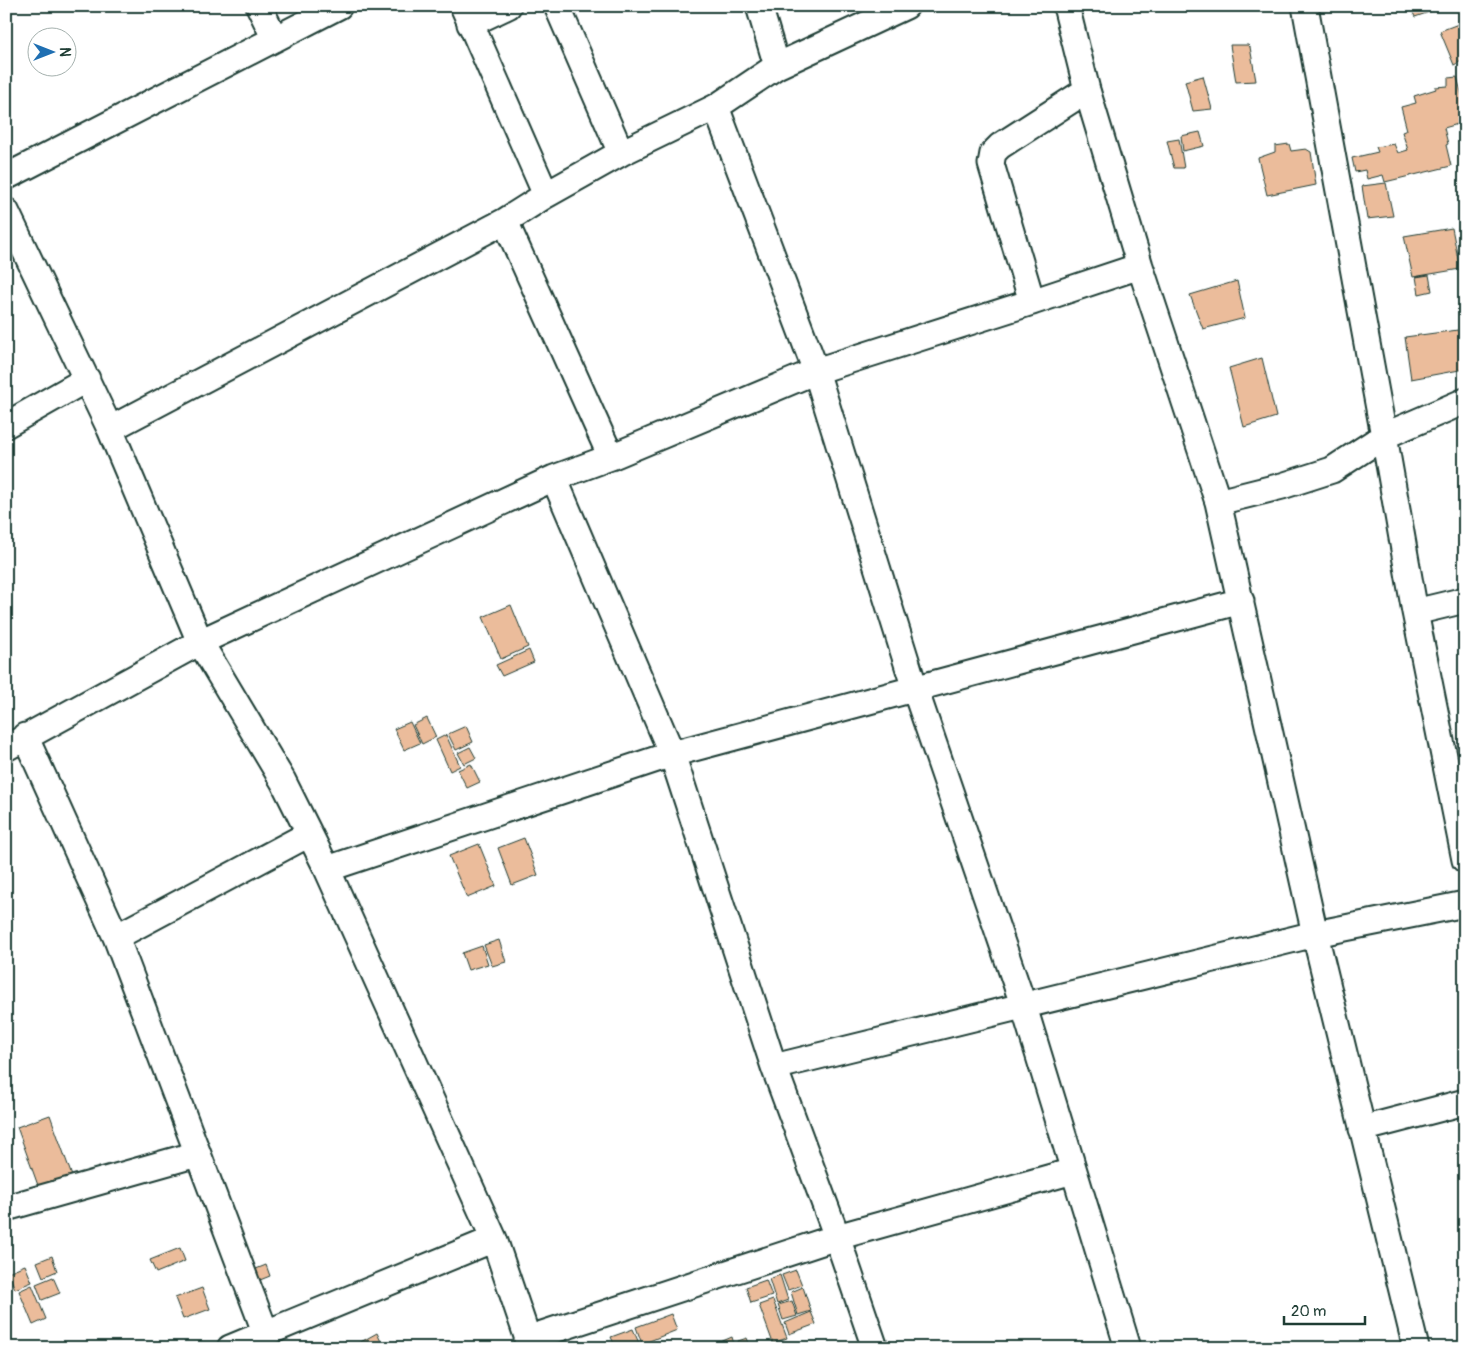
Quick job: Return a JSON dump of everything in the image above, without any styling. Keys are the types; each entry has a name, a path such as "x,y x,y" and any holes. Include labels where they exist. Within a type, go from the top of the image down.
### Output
{"street":[{"path":"259,6 275,39"},
{"path":"6,177 339,6"},
{"path":"508,6 466,15 546,195"},
{"path":"557,6 621,153"},
{"path":"759,6 777,66"},
{"path":"110,428 505,221 546,195 621,153 716,107 777,66 906,6"},
{"path":"1066,6 1087,90 1140,266 1218,502 1315,934 1416,1348"},
{"path":"1305,6 1415,612 1465,860"},
{"path":"1032,302 991,164 993,153 1000,146 1087,90"},
{"path":"716,107 816,371 915,689 1024,1007 1128,1348"},
{"path":"6,212 110,428 200,642 283,781 328,869 494,1239 529,1343 837,1237 1073,1171"},
{"path":"505,221 611,457"},
{"path":"266,1334 196,1154 116,937 16,742 200,642 554,478 611,457 816,371 1140,266"},
{"path":"6,425 87,380"},
{"path":"1218,502 1282,486 1332,470 1384,436 1465,401"},
{"path":"554,478 672,754 774,1067 837,1237 875,1348"},
{"path":"1415,612 1465,600"},
{"path":"328,869 672,754 1241,601"},
{"path":"116,937 309,834"},
{"path":"774,1067 1315,934 1465,904"},
{"path":"1362,1129 1465,1102"},
{"path":"6,1208 196,1154"},
{"path":"230,1348 494,1239"}],"building":[{"path":"1410,6 1434,6 1435,10 1415,17"},
{"path":"1461,23 1465,34 1465,59 1454,65 1440,31"},
{"path":"1230,45 1248,45 1250,47 1256,81 1236,82"},
{"path":"1203,76 1212,109 1193,111 1185,81"},
{"path":"1457,77 1465,107 1465,122 1444,128 1451,166 1385,182 1383,175 1367,179 1365,170 1355,172 1352,158 1378,152 1376,147 1394,144 1398,153 1408,150 1402,132 1407,130 1401,107 1416,103 1414,96 1436,89 1435,87 1448,86 1448,78"},
{"path":"1200,132 1204,146 1183,151 1181,136"},
{"path":"1179,139 1184,168 1174,168 1167,141"},
{"path":"1289,144 1291,151 1306,149 1311,152 1316,185 1267,195 1258,158 1275,152 1275,146"},
{"path":"1386,183 1393,216 1367,219 1362,186"},
{"path":"1452,228 1460,269 1413,277 1404,236"},
{"path":"1429,275 1432,291 1419,294 1416,277"},
{"path":"1237,281 1245,318 1203,329 1190,295"},
{"path":"1458,330 1465,369 1411,379 1405,337"},
{"path":"1262,358 1276,417 1244,427 1229,368"},
{"path":"511,605 528,647 501,659 483,617"},
{"path":"529,650 534,662 502,676 496,665"},
{"path":"427,718 436,737 422,744 413,725"},
{"path":"410,722 420,743 404,750 394,729"},
{"path":"466,726 473,742 456,750 448,734"},
{"path":"446,735 460,766 450,771 436,740"},
{"path":"470,747 476,758 464,764 458,753"},
{"path":"471,764 480,782 467,788 458,770"},
{"path":"524,838 538,875 512,885 498,848"},
{"path":"479,844 496,886 467,898 449,856"},
{"path":"499,940 506,962 492,966 484,945"},
{"path":"482,946 488,964 468,970 462,953"},
{"path":"50,1115 73,1179 40,1191 17,1127"},
{"path":"180,1248 185,1261 156,1273 150,1260"},
{"path":"52,1256 57,1271 43,1277 37,1262"},
{"path":"25,1265 32,1282 15,1289 8,1272"},
{"path":"266,1265 270,1276 255,1282 251,1271"},
{"path":"796,1270 802,1285 788,1290 782,1275"},
{"path":"780,1275 788,1300 777,1304 769,1279"},
{"path":"53,1277 60,1293 42,1300 36,1284"},
{"path":"766,1280 772,1296 751,1303 746,1287"},
{"path":"32,1285 46,1319 33,1325 19,1291"},
{"path":"803,1287 811,1311 798,1315 791,1292"},
{"path":"202,1288 210,1309 183,1319 175,1298"},
{"path":"773,1300 787,1338 773,1343 759,1305"},
{"path":"792,1301 797,1316 783,1320 778,1305"},
{"path":"811,1312 816,1324 789,1334 785,1323"},
{"path":"671,1314 677,1330 642,1344 636,1327"},
{"path":"633,1329 641,1348 616,1348 611,1337"},
{"path":"377,1333 384,1348 350,1348"},
{"path":"732,1337 735,1348 719,1348 718,1343"},
{"path":"747,1338 751,1348 740,1348 738,1341"}]}
